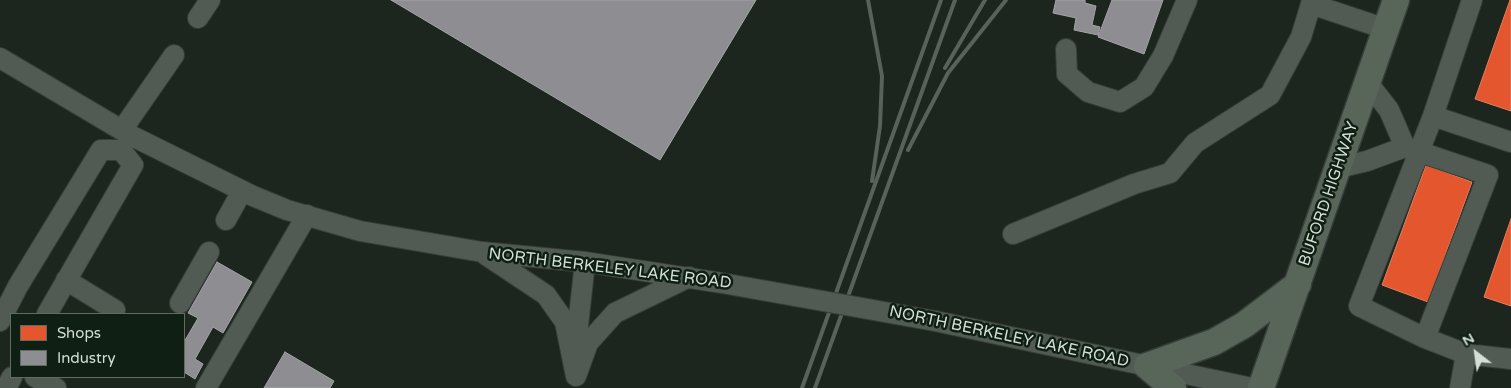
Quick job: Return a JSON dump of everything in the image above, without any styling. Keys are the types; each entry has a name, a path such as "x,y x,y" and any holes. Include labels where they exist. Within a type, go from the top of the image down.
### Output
{"main road":[{"name":"BUFORD HIGHWAY","path":"1261,388 1396,0"},
{"path":"1147,366 1214,342 1244,325 1298,284"},
{"path":"1147,366 1173,388"}],"street":[{"path":"198,18 210,0"},
{"path":"1066,50 1067,74 1088,92 1120,102 1144,87 1163,56 1187,0"},
{"path":"1472,0 1433,116 1413,149 1359,306 1425,338 1466,354 1511,359"},
{"path":"1013,234 1134,184 1170,173 1195,143 1270,95 1301,37 1308,1 1386,29"},
{"path":"0,321 18,286 101,150 124,138 174,55"},
{"name":"NORTH BERKELEY LAKE ROAD","path":"0,58 124,138 287,210 360,231 482,252 586,262 722,282 935,321 1252,388"},
{"path":"1368,83 1389,110 1413,149"},
{"path":"1433,116 1511,142"},
{"path":"48,313 133,165 124,138"},
{"path":"1338,168 1413,149 1488,175 1425,338"},
{"path":"226,220 242,191"},
{"path":"206,388 307,216"},
{"path":"180,303 208,252"},
{"path":"482,252 546,295 565,322 576,382"},
{"path":"576,382 576,340 586,262"},
{"path":"576,382 588,343 615,313 690,277"},
{"path":"66,280 115,310"},
{"path":"1460,388 1466,354"},
{"path":"37,378 56,388"}],"building: Shops":[{"path":"1511,0 1511,111 1475,99"},
{"path":"1426,165 1472,182 1428,302 1382,285"},
{"path":"1511,219 1511,306 1484,297"}],"building: Industry":[{"path":"391,0 756,0 660,160"},
{"path":"1056,0 1085,0 1085,3 1096,6 1092,25 1100,27 1098,35 1074,30 1076,18 1053,13"},
{"path":"1112,0 1163,0 1144,54 1098,37"},
{"path":"217,262 252,282 223,333 213,327 195,359 203,364 195,379 185,373 185,340 198,318 188,313"},
{"path":"285,352 334,381 330,388 264,388"}],"railway":[{"path":"868,0 882,76 880,126 872,181"},
{"path":"802,388 941,0"},
{"path":"815,388 955,0"},
{"path":"945,68 985,0"},
{"path":"908,150 948,73 1006,0"}]}
